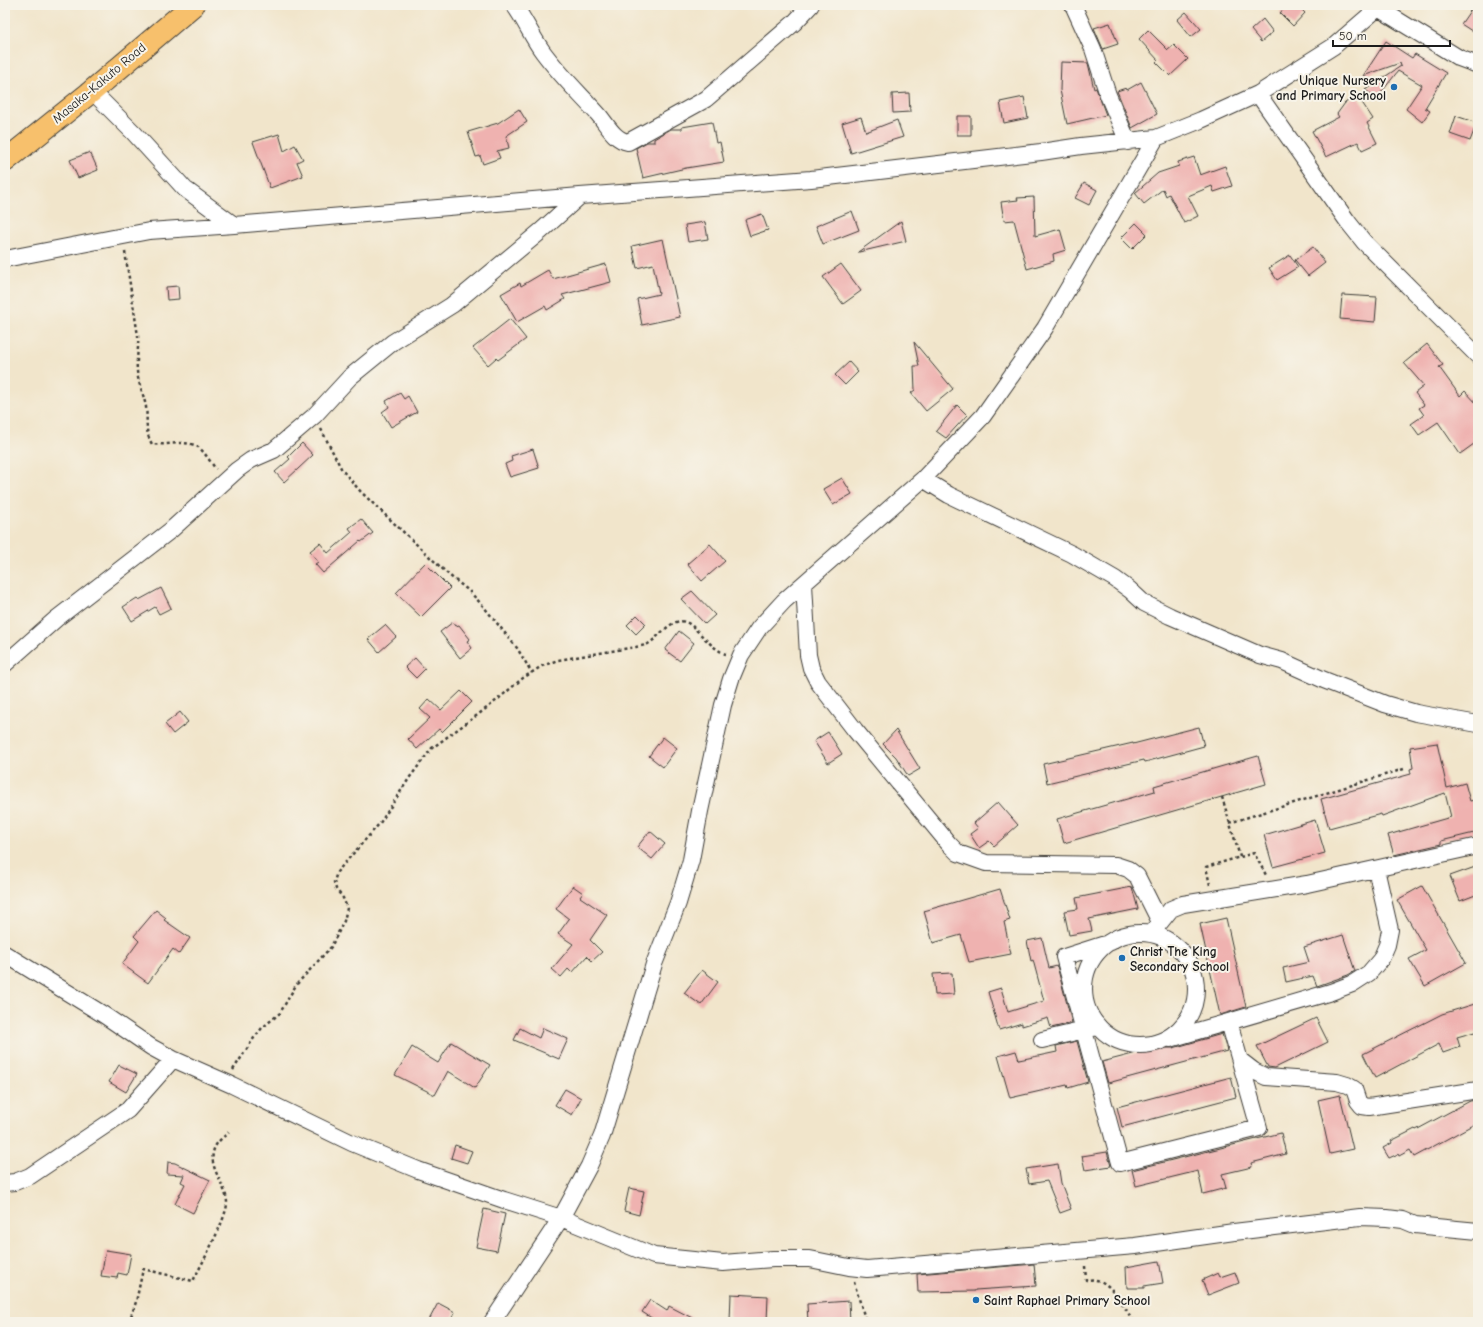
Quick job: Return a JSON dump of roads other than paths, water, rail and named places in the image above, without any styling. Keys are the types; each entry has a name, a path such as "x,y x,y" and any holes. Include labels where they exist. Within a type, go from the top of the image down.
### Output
{"highway":[{"name":"Masaka-Kakuto Road","path":"5,161 92,91 193,5"}],"street":[{"path":"514,5 523,16 542,50 563,78 598,114 616,136 622,141 628,142 706,100 794,23 810,5"},
{"path":"1073,5 1093,49 1108,95 1128,142"},
{"path":"5,259 149,231 811,179 1156,138 1201,120 1258,94 1334,46 1380,7 1459,58 1478,65"},
{"path":"92,91 134,133 185,189 234,225"},
{"path":"1258,94 1348,222 1364,242 1478,356"},
{"path":"492,1322 561,1218 589,1166 602,1136 654,964 682,889 691,860 723,705 731,678 741,656 759,628 784,601 923,479 983,416 1045,328 1156,138"},
{"path":"5,664 56,619 171,530 225,481 251,460 274,450 314,416 350,377 393,342 452,305 541,231 580,196"},
{"path":"923,479 950,495 1072,554 1120,583 1144,603 1260,656 1282,661 1324,680 1385,704 1416,713 1478,724"},
{"path":"804,584 808,655 811,668 818,682 875,754 958,853 986,863 1116,865 1128,869 1137,876 1160,922"},
{"path":"1151,935 1171,909 1183,904 1307,884 1478,846"},
{"path":"1112,942 1100,951 1091,964 1085,978 1084,993 1088,1008 1094,1021 1105,1032 1118,1040 1132,1045 1148,1045 1331,992 1352,984 1369,973 1380,959 1387,945 1390,930 1376,869"},
{"path":"1162,1041 1176,1033 1186,1022 1193,1008 1196,994 1195,978 1190,964 1182,952 1170,942 1151,935 1141,934 1126,936 1064,957 1120,1163 1259,1128 1230,1022"},
{"path":"5,954 104,1015 151,1047 173,1059 225,1082 352,1143 418,1170 561,1218 654,1256 723,1263 796,1258 867,1269 1136,1246 1234,1232 1360,1217 1387,1218 1403,1220 1415,1225 1478,1231"},
{"path":"1042,1040 1099,1026"},
{"path":"5,1183 15,1182 30,1176 128,1110 173,1059"},
{"path":"1241,1061 1254,1071 1266,1077 1337,1082 1347,1085 1354,1089 1358,1101 1362,1106 1369,1108 1478,1090"}],"place":[{"name":"Unique Nursery and Primary School","path":"1394,87"},
{"name":"Christ The King Secondary School","path":"1122,958"},
{"name":"Saint Raphael Primary School","path":"976,1300"}]}
